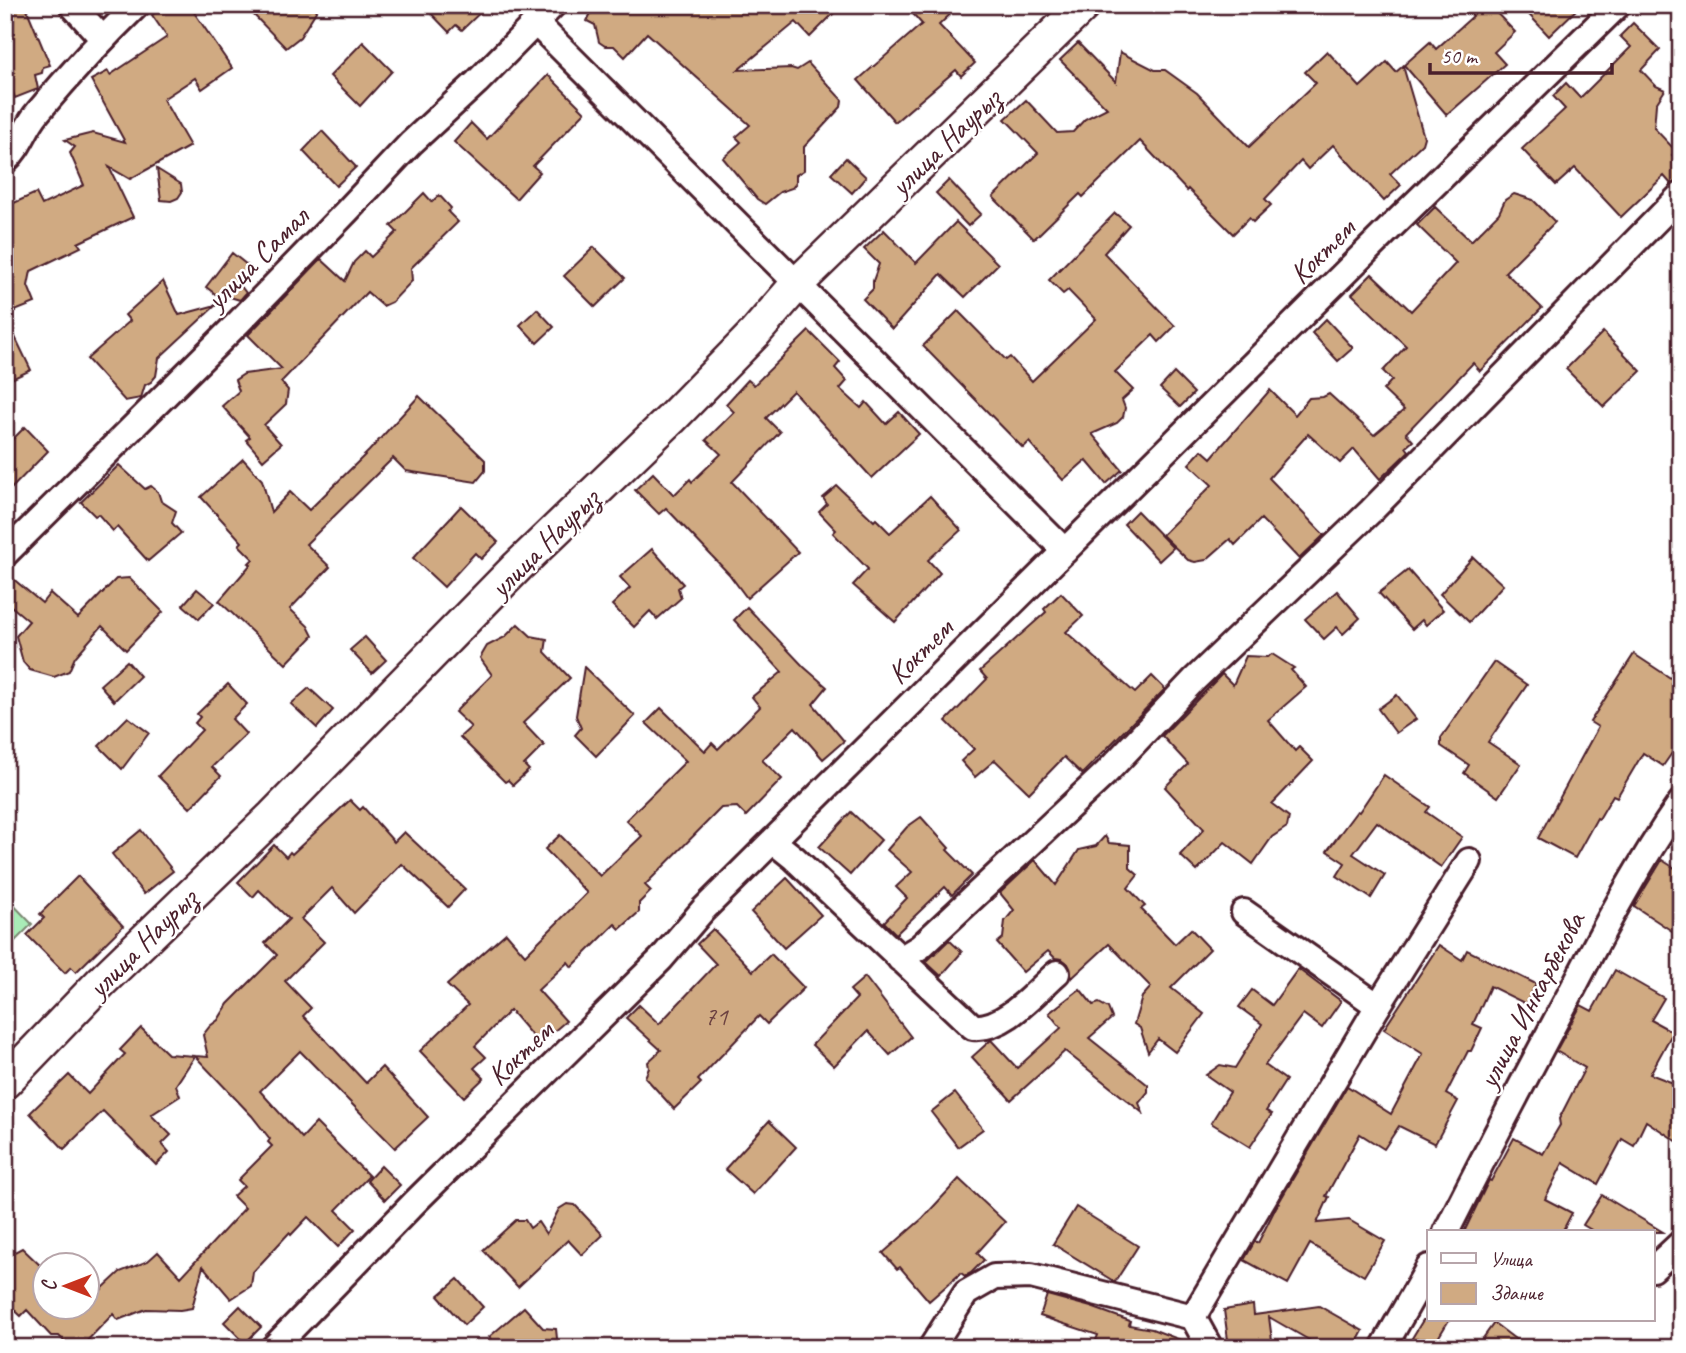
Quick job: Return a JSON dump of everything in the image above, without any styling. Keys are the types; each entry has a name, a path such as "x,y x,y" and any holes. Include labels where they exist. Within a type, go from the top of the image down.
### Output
{"street":[{"path":"72,5 103,38"},
{"path":"5,161 12,155 36,115 103,38 137,5"},
{"name":"улица Наурыз","path":"5,1082 101,982 283,806 518,566 671,419 755,333 798,283 1084,5"},
{"name":"Коктем","path":"274,1348 415,1202 661,959 703,910 1618,5"},
{"path":"544,14 798,283 1065,551"},
{"name":"улица Самал","path":"5,554 239,322 411,143 477,82 544,14"},
{"path":"900,959 920,947 1106,773 1194,680 1371,511 1681,195"},
{"name":"улица Инкарбекова","path":"1447,1230 1600,934 1657,836 1681,802"},
{"path":"774,842 973,1027 985,1028 999,1021 1058,972"},
{"path":"1193,1317 1378,1006 1469,861"},
{"path":"1244,912 1378,1006"},
{"path":"1654,1268 1681,1243"},
{"path":"1383,1348 1427,1271"},
{"path":"931,1348 966,1293 994,1277 1031,1276 1193,1317 1210,1348"}],"green space":[{"path":"5,896 32,924 5,951"}],"building":[{"path":"25,5 50,65 43,67 42,73 35,75 38,89 15,98 5,71 5,12"},
{"path":"166,5 189,5 232,68 202,89 195,78 163,99 190,146 130,179 109,167 133,217 78,243 81,247 31,271 28,286 35,303 5,315 5,207 36,193 42,205 84,185 70,153 75,147 65,140 93,133 125,142 91,80 108,71 110,75 167,37 152,15"},
{"path":"244,5 320,5 300,37 286,48"},
{"path":"423,5 488,5 462,30 456,25 449,32"},
{"path":"600,5 842,5 810,37 796,22 738,70 797,70 808,63 842,100 841,107 804,147 804,170 796,175 796,183 792,188 780,192 765,204 757,199 723,158 741,142 736,137 750,125 647,33 625,57 614,46 605,46 599,42 595,25 587,21 592,11"},
{"path":"905,5 960,5 939,25 975,63 961,76 956,70 895,122 858,80 922,24"},
{"path":"1463,5 1489,5 1515,32 1494,52 1505,64 1447,115 1404,65 1430,42 1436,49 1473,16"},
{"path":"1520,5 1581,5 1549,36"},
{"path":"1633,23 1660,50 1641,70 1656,86 1665,90 1656,104 1654,128 1676,151 1672,155 1681,164 1681,181 1671,184 1664,176 1621,217 1575,168 1556,185 1522,149 1565,109 1553,96 1566,83 1580,98 1631,47 1620,36"},
{"path":"363,42 392,71 360,106 330,76"},
{"path":"1078,43 1116,82 1120,52 1155,70 1165,70 1197,93 1249,147 1316,83 1305,72 1327,51 1360,87 1387,62 1396,72 1403,66 1424,137 1422,144 1390,174 1401,185 1384,201 1333,145 1308,169 1301,161 1265,199 1271,205 1253,222 1249,218 1233,234 1188,189 1187,191 1140,141 1083,197 1080,194 1034,239 993,197 1038,153 1005,119 1026,100 1057,133 1073,132 1085,119 1107,108 1060,60"},
{"path":"548,75 585,112 533,166 540,172 516,199 454,142 471,123 487,139"},
{"path":"322,131 356,167 336,186 303,151"},
{"path":"846,158 866,177 852,193 831,174"},
{"path":"157,169 181,184 182,192 178,198 171,201 161,200"},
{"path":"949,180 981,214 968,226 936,193"},
{"path":"424,193 432,202 439,195 451,208 448,212 458,222 411,268 412,281 392,302 383,306 367,292 281,382 288,390 286,404 264,425 281,444 263,460 246,440 250,437 222,406 239,391 235,380 244,374 282,369 248,335 321,259 345,281 354,262 365,251 371,257 397,232 391,226"},
{"path":"1514,194 1533,200 1555,222 1505,272 1542,308 1480,371 1473,363 1406,433 1413,441 1406,447 1409,451 1380,479 1354,449 1340,463 1308,434 1269,478 1324,535 1299,559 1261,519 1235,545 1230,539 1206,560 1188,560 1162,535 1212,485 1189,464 1202,450 1211,458 1270,390 1295,415 1309,398 1329,394 1374,435 1404,410 1383,390 1392,380 1383,371 1406,346 1352,294 1372,274 1411,311 1456,263 1417,225 1435,207 1471,241 1499,213 1505,200"},
{"path":"1115,213 1129,225 1104,253 1175,326 1159,342 1153,335 1115,372 1133,390 1122,400 1125,408 1123,417 1117,423 1092,434 1122,470 1106,484 1086,460 1063,480 1029,442 1023,448 923,346 958,311 1006,360 1010,357 1032,381 1096,319 1068,290 1063,294 1049,280"},
{"path":"956,222 998,264 965,297 941,274 892,329 863,299 873,289 879,264 864,249 884,230 916,263"},
{"path":"594,247 625,278 595,307 564,276"},
{"path":"232,253 252,269 240,285 246,293 240,300 230,297 222,299 206,287"},
{"path":"163,281 179,315 216,305 159,358 156,376 145,385 141,398 125,401 87,359 130,321 125,315"},
{"path":"537,309 554,327 537,343 520,325"},
{"path":"5,316 31,370 5,382"},
{"path":"1326,319 1353,348 1338,361 1312,333"},
{"path":"809,331 840,362 835,368 847,381 840,389 861,408 866,402 886,424 899,412 919,434 872,478 793,391 766,418 780,432 732,482 798,552 747,598 729,574 666,508 659,514 635,490 653,473 674,495 690,479 692,482 721,454 706,440 734,412 726,404 748,380 754,385"},
{"path":"1603,332 1641,371 1604,407 1566,369"},
{"path":"1174,373 1194,393 1180,407 1160,388"},
{"path":"419,396 485,460 485,471 476,482 406,471 393,458 306,544 330,567 290,609 308,626 313,636 286,664 219,601 253,559 239,545 242,542 201,497 243,459 262,480 271,512 290,492 309,510 369,451"},
{"path":"25,427 48,451 5,495 5,447"},
{"path":"119,465 145,489 151,486 158,492 161,501 176,511 172,523 181,533 148,561 117,527 113,531 98,514 95,516 81,502"},
{"path":"837,486 890,533 930,496 961,530 928,560 940,573 895,622 853,585 868,569 833,533 836,530 819,512 827,504 823,498"},
{"path":"461,506 498,542 481,559 475,553 444,587 413,558"},
{"path":"1137,511 1173,548 1159,561 1124,524"},
{"path":"652,549 683,584 678,588 681,598 657,619 650,611 634,627 612,605 630,588 620,577"},
{"path":"1473,557 1503,585 1469,622 1440,594"},
{"path":"1408,570 1443,610 1426,625 1422,620 1412,629 1379,593"},
{"path":"5,572 42,603 50,593 78,618 116,579 129,578 163,612 126,650 102,626 75,657 69,671 54,677 30,670 23,662 16,636 29,621 5,601"},
{"path":"197,589 214,603 199,619 183,605"},
{"path":"1337,591 1360,618 1343,634 1337,627 1324,639 1305,619"},
{"path":"1061,593 1083,616 1066,632 1135,693 1152,676 1165,689 1082,774 1064,757 1029,793 995,760 975,777 961,761 974,749 946,721 987,679 980,671 1046,612 1044,609"},
{"path":"747,607 804,667 827,687 813,704 844,741 823,759 795,727 762,760 782,779 746,816 737,807 721,808 645,885 651,891 639,903 639,912 620,929 615,924 572,967 568,962 538,990 566,1021 539,1044 510,1010 475,1046 486,1057 474,1068 484,1078 464,1097 420,1051 468,1005 447,985 506,933 525,955 587,893 545,849 560,835 600,876 642,836 626,820 686,761 646,723 661,708 705,751 712,743 718,749 760,707 752,697 782,672 734,620"},
{"path":"518,624 531,636 547,639 545,652 570,678 523,723 544,745 524,765 529,770 513,785 508,780 505,782 460,737 471,727 455,712 492,675 480,658 487,646 505,637"},
{"path":"365,637 386,660 372,673 350,650"},
{"path":"1272,654 1294,668 1291,670 1306,687 1268,720 1295,751 1299,747 1313,761 1272,804 1289,817 1287,827 1272,837 1253,864 1225,842 1197,871 1180,855 1204,829 1165,787 1188,764 1162,736 1222,674 1233,685 1246,656 1267,657"},
{"path":"1634,654 1681,685 1681,740 1663,766 1643,753 1617,797 1613,795 1599,819 1597,818 1575,858 1538,838 1598,727 1590,722"},
{"path":"127,661 140,676 114,701 100,685"},
{"path":"1494,662 1527,685 1488,742 1521,764 1498,797 1464,773 1469,765 1441,746 1441,738"},
{"path":"584,667 635,716 596,756 575,735 581,728 576,716"},
{"path":"228,684 247,704 232,719 246,734 212,767 221,776 190,808 158,776 202,730 195,723 200,717 197,714"},
{"path":"309,688 333,710 317,728 291,704"},
{"path":"1397,695 1416,719 1396,733 1378,709"},
{"path":"128,717 149,733 122,769 99,746"},
{"path":"1384,775 1430,807 1426,812 1462,837 1441,867 1377,822 1353,854 1385,875 1371,898 1337,876 1345,863 1327,851 1357,811 1359,812"},
{"path":"350,800 360,810 363,807 394,842 404,832 465,889 448,907 402,864 354,913 332,888 301,919 324,942 285,981 311,1008 303,1016 366,1083 382,1067 428,1117 395,1148 300,1051 260,1091 302,1138 316,1123 369,1176 336,1210 355,1229 338,1247 308,1217 291,1235 289,1233 253,1272 251,1286 231,1299 203,1266 192,1308 146,1309 118,1320 113,1314 80,1348 71,1348 59,1336 51,1336 38,1322 102,1322 102,1289 120,1272 148,1261 158,1252 181,1277 245,1208 233,1196 244,1186 238,1180 272,1146 268,1142 270,1139 195,1056 208,1057 203,1035 218,1020 228,1004 277,955 265,943 289,919 259,890 253,897 238,882 274,845 286,857 290,852 292,854"},
{"path":"851,812 881,840 850,875 819,847"},
{"path":"921,817 949,848 947,850 972,875 952,895 945,887 896,934 884,922 907,898 896,887 912,872 887,850 907,827"},
{"path":"141,830 173,871 144,894 112,854"},
{"path":"1105,836 1109,843 1130,845 1130,868 1138,875 1128,888 1145,906 1141,909 1175,944 1191,929 1210,949 1171,988 1204,1014 1175,1052 1158,1039 1148,1052 1140,1028 1134,1024 1142,997 1151,987 1109,944 1072,978 1068,964 1048,951 1023,972 997,943 1003,938 1005,921 1014,910 1000,893 1035,860 1056,885 1079,850 1096,846"},
{"path":"1662,860 1681,872 1681,937 1634,906"},
{"path":"78,876 123,926 76,972 71,967 65,973 27,935 44,918 40,914"},
{"path":"787,878 821,915 784,948 751,912"},
{"path":"713,929 753,971 771,954 804,988 767,1024 759,1016 698,1080 701,1083 674,1109 645,1077 649,1068 648,1062 661,1050 626,1018 639,1005 659,1024 716,964 697,944"},
{"path":"949,940 962,952 941,976 926,962"},
{"path":"1439,945 1462,960 1467,950 1536,984 1526,1004 1490,986 1473,1024 1482,1028 1446,1094 1458,1101 1435,1144 1399,1126 1384,1149 1360,1134 1326,1196 1329,1197 1317,1223 1349,1220 1385,1241 1364,1276 1310,1244 1288,1284 1244,1260 1255,1241 1258,1243 1347,1086 1391,1114 1423,1054 1384,1029"},
{"path":"1298,969 1341,1001 1322,1028 1303,1014 1265,1065 1286,1080 1266,1111 1272,1114 1250,1147 1211,1123 1230,1092 1206,1075 1220,1065 1235,1068 1262,1024 1239,1007 1252,990 1272,1005"},
{"path":"1615,970 1664,998 1651,1020 1673,1032 1650,1074 1681,1086 1681,1144 1646,1121 1634,1146 1622,1139 1598,1184 1563,1163 1545,1199 1572,1213 1563,1230 1465,1230 1489,1180 1491,1181 1514,1138 1543,1154 1560,1125 1559,1119 1585,1068 1556,1051 1581,1005 1592,1011"},
{"path":"865,977 911,1037 890,1055 868,1031 834,1066 812,1045 857,998 850,990"},
{"path":"1080,989 1093,1005 1099,1003 1108,1008 1112,1018 1089,1038 1148,1085 1148,1092 1139,1103 1143,1113 1065,1051 1011,1100 972,1057 991,1040 1017,1068 1061,1028 1049,1013"},
{"path":"141,1028 168,1054 195,1056 176,1085 180,1096 151,1115 171,1135 162,1144 169,1152 156,1165 103,1111 64,1149 30,1113 69,1075 88,1094 125,1054 120,1050"},
{"path":"955,1093 983,1129 958,1147 931,1112"},
{"path":"769,1121 796,1147 753,1194 725,1169"},
{"path":"381,1166 400,1185 385,1200 367,1181"},
{"path":"959,1179 1005,1222 977,1253 984,1260 971,1273 965,1276 961,1273 929,1301 900,1267 897,1269 883,1253 923,1218"},
{"path":"1602,1195 1663,1232 1592,1230 1583,1225"},
{"path":"567,1204 575,1205 603,1235 582,1255 568,1240 518,1287 483,1250 516,1220 525,1220 530,1228 538,1222 546,1234 559,1209"},
{"path":"1076,1207 1138,1246 1115,1282 1053,1244"},
{"path":"22,1248 32,1258 32,1315 27,1310 21,1316 5,1301 5,1257"},
{"path":"458,1279 483,1307 464,1325 438,1296"},
{"path":"1047,1295 1130,1321 1129,1325 1152,1329 1191,1344 1193,1348 1093,1348 1098,1335 1040,1316"},
{"path":"1253,1305 1254,1315 1319,1306 1363,1331 1354,1348 1323,1348 1269,1317 1273,1348 1229,1348 1224,1310"},
{"path":"240,1306 261,1327 245,1343 224,1322"},
{"path":"524,1307 543,1328 556,1329 558,1348 498,1348 489,1337"},
{"path":"1423,1320 1448,1322 1432,1348 1406,1348"},
{"path":"1494,1323 1527,1348 1476,1348"}]}
